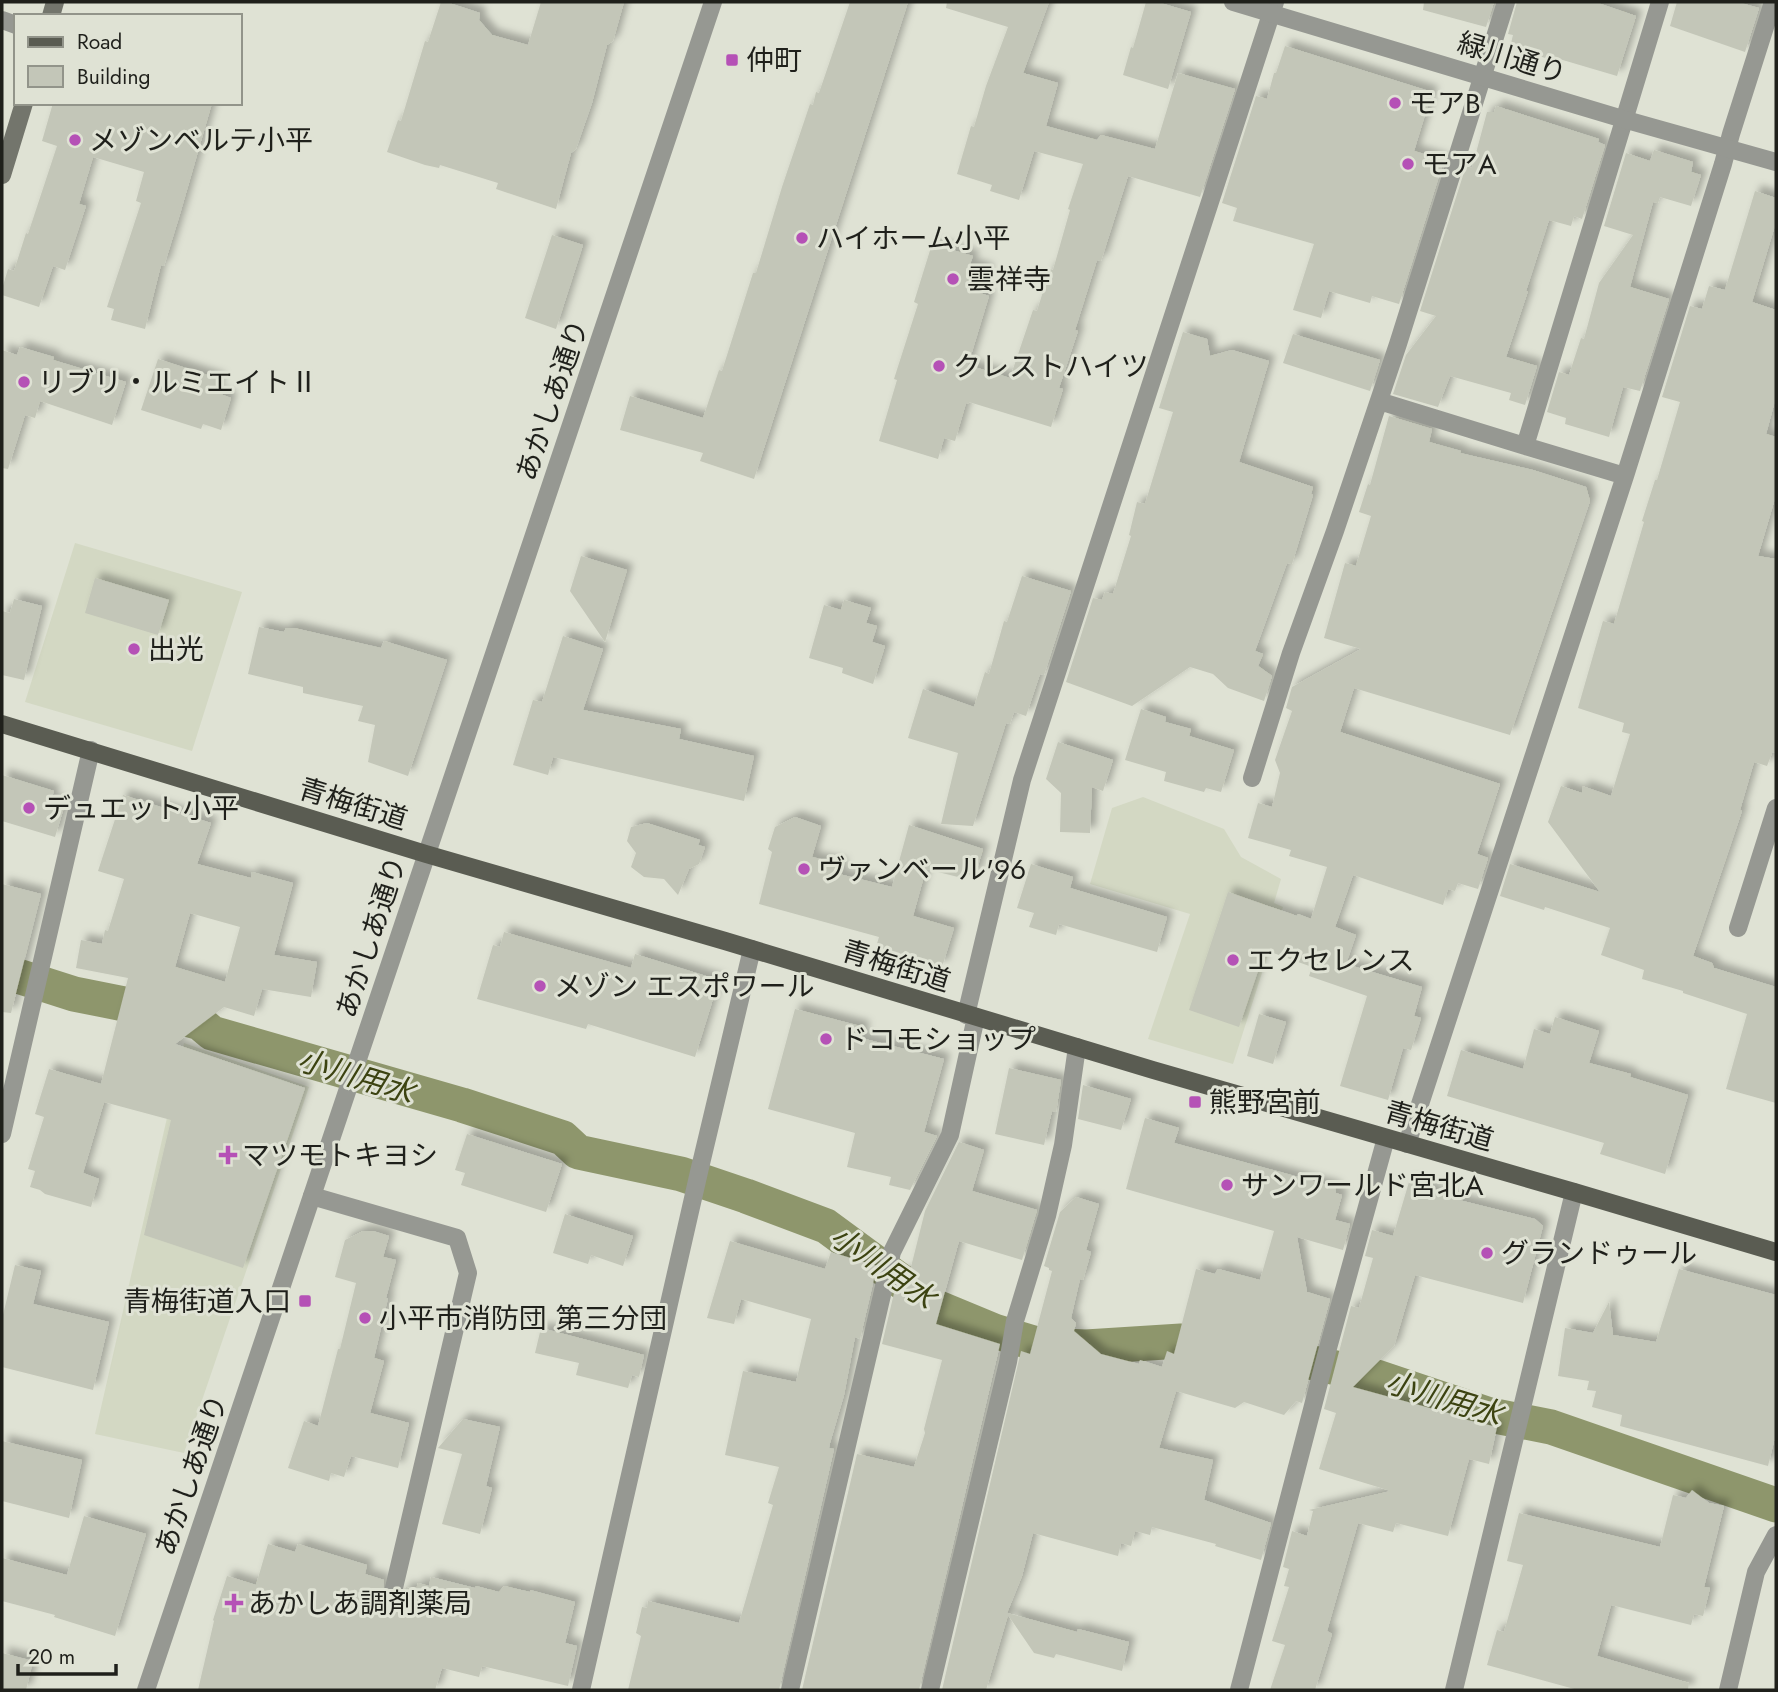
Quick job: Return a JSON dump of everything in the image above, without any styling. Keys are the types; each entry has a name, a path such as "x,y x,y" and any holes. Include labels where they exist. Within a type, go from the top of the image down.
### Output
{"main road":[{"path":"2,175 23,105"},
{"name":"青梅街道","path":"2,724 426,854 1776,1252"}],"street":[{"name":"あかしあ通り","path":"146,1690 713,2"},
{"name":"緑川通り","path":"1233,2 1273,8 1623,119 1776,162"},
{"path":"1252,778 1291,653 1398,344 1506,2"},
{"path":"1525,446 1660,2"},
{"path":"1407,1144 1626,476 1773,2"},
{"path":"790,1690 892,1252 950,1135 971,1016 1022,780 1273,8"},
{"path":"1379,401 1626,476"},
{"path":"2,1134 91,750"},
{"path":"1738,928 1776,808"},
{"path":"581,1690 752,949"},
{"path":"930,1690 1016,1321 1058,1169 1077,1047"},
{"path":"1239,1690 1328,1348 1386,1139"},
{"path":"1454,1690 1574,1192"},
{"path":"313,1196 457,1238 468,1273 394,1588"},
{"path":"1728,1690 1756,1572 1776,1535"}],"shaded area":[{"path":"75,543 242,592 192,751 25,702"},
{"path":"1143,797 1224,829 1241,857 1281,879 1274,903 1283,907 1233,1064 1148,1039 1190,914 1090,884 1112,808"},
{"path":"184,1043 309,1087 184,1453 95,1434"}],"building":[{"path":"441,2 480,13 479,20 492,35 528,45 541,2 624,2 613,41 607,45 592,103 576,149 571,153 556,209 496,189 498,183 440,165 439,168 425,165 387,152 398,120 401,121 425,41 428,42"},
{"name":"ハイホーム小平","path":"850,2 908,2 754,479 700,461 703,453 620,430 630,396 703,418 719,370 722,371 753,273 756,273 810,104 813,105 816,92 819,93"},
{"path":"947,2 1049,2 1023,73 1058,83 1046,126 1097,140 1101,135 1155,149 1178,73 1235,89 1200,197 1128,176 1101,261 1097,260 1075,330 1078,331 1059,388 1063,389 1051,427 969,402 966,403 955,441 944,438 938,459 879,441 897,380 894,379 918,304 914,302 932,244 973,256 970,264 988,270 980,293 989,296 968,365 1010,378 1033,310 1037,311 1050,269 1053,270 1070,210 1068,209 1083,164 1034,151 1019,200 990,191 992,185 957,174 971,126 974,127 1008,27 946,8"},
{"path":"1146,2 1157,2 1191,12 1168,89 1123,75"},
{"path":"1424,2 1494,2 1486,27 1423,10"},
{"path":"1517,2 1595,2 1636,16 1617,76 1510,47 1513,35 1508,34"},
{"path":"1677,2 1737,2 1759,8 1745,52 1670,26"},
{"path":"1285,46 1432,92 1414,151 1444,160 1399,304 1372,296 1370,303 1329,291 1321,318 1293,310 1314,244 1233,221 1237,208 1222,203 1256,96 1267,99"},
{"path":"52,105 211,105 164,266 161,265 145,329 111,320 114,309 107,307 141,203 136,201 144,172 93,157 79,204 86,206 65,270 53,266 39,307 2,295 8,269 14,271 57,146 42,141"},
{"path":"1496,106 1599,139 1598,142 1605,145 1582,219 1574,216 1571,226 1549,220 1526,291 1506,357 1537,366 1525,405 1509,400 1511,393 1450,376 1438,407 1393,394 1406,355 1436,316 1420,311 1466,166 1472,168 1487,112 1494,112"},
{"path":"1654,150 1693,162 1691,172 1701,175 1691,206 1660,197 1658,203 1653,202 1630,287 1669,299 1640,391 1623,387 1609,437 1565,424 1566,418 1547,412 1559,372 1569,375 1581,338 1584,339 1599,283 1633,235 1604,226 1626,153 1650,161"},
{"path":"1755,191 1776,198 1776,222 1752,302 1776,310 1776,397 1766,434 1776,437 1776,495 1758,556 1776,559 1776,752 1772,753 1767,766 1754,762 1740,810 1742,811 1693,956 1712,963 1714,968 1776,987 1776,1103 1726,1089 1747,1014 1642,979 1644,970 1601,955 1610,928 1500,896 1510,864 1600,892 1548,822 1561,786 1582,793 1582,786 1611,796 1630,734 1622,732 1624,723 1578,708 1603,621 1614,624 1644,522 1642,521 1680,402 1662,397 1690,306 1702,309 1709,286 1725,290"},
{"path":"552,235 583,245 556,329 525,318"},
{"path":"1183,332 1207,339 1210,356 1232,350 1269,361 1239,462 1313,487 1313,495 1292,564 1287,563 1255,651 1263,654 1258,666 1272,676 1264,701 1228,688 1213,674 1190,667 1132,706 1066,682 1093,598 1102,600 1105,592 1113,594 1131,536 1129,535 1137,502 1145,504 1173,412 1159,408"},
{"path":"1293,334 1380,360 1370,391 1283,363"},
{"path":"20,347 126,382 112,425 40,401 35,418 25,415 8,469 2,468 2,350 17,355"},
{"path":"158,359 220,379 215,392 231,398 221,430 203,424 201,429 141,410"},
{"path":"1389,416 1432,429 1429,442 1586,487 1590,501 1510,735 1354,688 1340,732 1500,784 1477,854 1488,858 1478,889 1458,883 1455,891 1448,889 1443,905 1353,875 1335,927 1356,935 1346,964 1422,987 1414,1016 1421,1018 1411,1050 1403,1048 1388,1100 1340,1086 1367,996 1309,976 1312,967 1265,950 1239,1027 1189,1010 1228,892 1311,919 1327,867 1289,856 1291,850 1248,838 1258,803 1272,807 1280,773 1275,760 1292,711 1286,708 1292,687 1361,649 1324,638 1345,563 1356,566 1371,516 1359,512 1368,484 1370,485"},
{"path":"581,556 627,570 605,642 570,591"},
{"path":"1022,576 1071,591 1044,675 1040,674 1026,716 1014,712 1010,724 1006,723 973,826 941,824 958,753 908,738 923,689 974,707 985,672 989,674 1004,621 1007,622"},
{"path":"95,578 169,600 158,635 85,613"},
{"path":"14,599 42,606 24,680 2,675 2,611 10,613"},
{"path":"844,600 871,608 866,623 877,626 872,642 885,646 873,684 842,673 843,668 809,658 824,605 841,610"},
{"path":"259,627 284,632 286,628 294,628 381,648 384,641 447,660 408,776 368,762 375,725 358,721 363,706 303,693 303,687 248,674"},
{"path":"563,636 603,649 583,710 681,729 679,739 754,756 744,801 553,757 548,775 513,765 533,700 542,702"},
{"path":"1141,709 1166,717 1165,722 1191,729 1189,736 1234,750 1221,792 1206,788 1204,792 1164,781 1166,772 1125,760"},
{"path":"1058,742 1113,760 1103,791 1092,787 1090,833 1060,832 1061,793 1046,779"},
{"name":"デュエット小平","path":"2,775 54,791 51,800 65,804 55,837 2,821"},
{"path":"123,795 211,823 197,864 251,878 252,872 293,883 274,955 317,962 311,997 262,989 254,1016 224,1007 175,1044 305,1088 243,1268 144,1235 171,1120 104,1102 83,1173 99,1179 91,1207 30,1187 35,1171 28,1169 44,1117 35,1114 49,1069 101,1084 128,978 76,968 81,940 102,944 124,879 98,871","holes":["190,913 240,927 225,982 175,967"]},
{"path":"795,817 821,826 812,857 842,864 839,874 892,887 909,825 983,849 975,876 965,873 958,877 926,869 913,916 954,928 942,967 876,947 879,937 759,904 772,852 768,849 775,827"},
{"path":"647,823 700,840 698,845 705,847 699,864 689,869 678,895 664,879 644,877 631,867 636,853 627,841 631,827"},
{"path":"1031,864 1073,877 1070,888 1167,917 1157,952 1059,924 1056,935 1029,927 1034,913 1017,908"},
{"path":"2,884 41,894 11,1013 2,1012"},
{"path":"504,932 631,968 635,954 719,980 695,1057 588,1024 586,1029 477,999 493,945 500,947"},
{"path":"795,1009 864,1027 861,1038 944,1059 924,1132 937,1136 910,1190 889,1185 891,1177 847,1167 855,1133 768,1109"},
{"path":"1259,1014 1286,1022 1273,1064 1247,1056"},
{"path":"1555,1017 1599,1031 1589,1063 1631,1074 1630,1077 1688,1095 1665,1174 1600,1154 1604,1143 1447,1096 1461,1050 1523,1069 1534,1029 1550,1034"},
{"path":"1009,1068 1061,1080 1056,1112 1052,1111 1044,1145 995,1134"},
{"path":"1083,1085 1131,1099 1121,1130 1078,1119"},
{"path":"1145,1118 1179,1128 1174,1143 1335,1187 1336,1193 1342,1195 1335,1220 1350,1224 1343,1250 1297,1237 1307,1292 1330,1299 1302,1403 1296,1401 1284,1415 1244,1402 1235,1408 1176,1391 1159,1448 1213,1460 1204,1500 1271,1523 1261,1560 1215,1546 1216,1544 1152,1527 1150,1535 1135,1531 1131,1546 1121,1543 1118,1556 1033,1533 1022,1576 1007,1613 1077,1632 1078,1629 1129,1642 1122,1671 1056,1654 1054,1658 1034,1653 1008,1615 986,1690 942,1690 1021,1351 1030,1354 1052,1271 1044,1266 1060,1212 1076,1197 1099,1204 1086,1250 1091,1252 1083,1280 1080,1279 1071,1318 1076,1323 1074,1331 1101,1354 1139,1364 1140,1360 1162,1367 1167,1351 1174,1354 1196,1269 1215,1274 1218,1269 1260,1280 1274,1231 1126,1189"},
{"path":"467,1134 562,1164 546,1212 461,1185 465,1173 455,1170"},
{"path":"959,1142 984,1150 972,1191 1037,1210 1022,1260 959,1241 936,1324 1000,1344 919,1690 802,1690 857,1454 914,1467 925,1433 942,1360 882,1344 899,1272 909,1275 925,1211"},
{"path":"1409,1182 1436,1190 1435,1194 1535,1219 1543,1226 1523,1303 1415,1275 1394,1346 1353,1387 1497,1427 1489,1464 1469,1459 1448,1536 1396,1523 1393,1532 1358,1523 1327,1631 1332,1634 1315,1690 1270,1690 1285,1645 1272,1641 1289,1587 1284,1586 1289,1569 1283,1567 1292,1531 1307,1536 1313,1511 1309,1510 1391,1491 1319,1469 1336,1413 1324,1409 1351,1306 1359,1308 1373,1258 1365,1256 1372,1230 1393,1236"},
{"path":"565,1214 633,1236 623,1266 591,1255 588,1264 553,1253"},
{"path":"363,1231 389,1236 383,1257 396,1260 374,1358 384,1361 370,1413 409,1423 398,1468 351,1456 344,1477 331,1473 329,1481 288,1468 304,1421 318,1426 356,1283 335,1277 345,1240"},
{"path":"730,1241 825,1269 831,1252 877,1266 860,1339 855,1337 844,1395 830,1443 829,1448 834,1449 779,1690 628,1690 641,1636 636,1633 642,1607 647,1608 648,1601 739,1623 773,1505 768,1503 779,1467 725,1455 743,1371 796,1382 811,1319 741,1299 734,1324 707,1318"},
{"path":"15,1265 41,1271 33,1304 109,1322 93,1390 2,1367 2,1319"},
{"path":"1679,1269 1776,1295 1776,1433 1768,1466 1620,1426 1622,1415 1592,1407 1596,1391 1587,1390 1589,1381 1558,1376 1565,1328 1593,1333 1609,1302 1613,1335 1656,1342"},
{"path":"541,1328 644,1355 639,1377 632,1375 628,1388 576,1375 579,1363 535,1353"},
{"path":"463,1419 500,1427 486,1486 492,1488 480,1534 442,1524 462,1454 438,1448"},
{"path":"2,1441 82,1460 69,1518 2,1501"},
{"path":"1692,1490 1709,1503 1724,1506 1704,1587 1710,1588 1703,1616 1694,1614 1691,1625 1611,1605 1597,1656 1689,1683 1688,1690 1578,1690 1487,1665 1497,1630 1504,1632 1523,1565 1507,1561 1519,1513 1660,1547 1673,1495 1686,1498"},
{"path":"84,1516 146,1534 115,1636 54,1617 55,1615 2,1601 2,1558 67,1575"},
{"path":"268,1544 295,1552 298,1544 367,1565 365,1574 384,1580 383,1592 392,1599 402,1596 406,1587 416,1590 418,1583 429,1586 431,1577 499,1592 504,1586 530,1590 575,1602 565,1643 577,1646 568,1686 482,1666 479,1677 442,1668 435,1690 198,1690 213,1620 227,1576 256,1585"},
{"path":"2,1653 33,1661 26,1690 2,1690"}],"waterway":[{"name":"小川用水","path":"2,971 74,994 154,1010 200,1023 212,1033 462,1105 563,1138 578,1152 681,1174 746,1196 826,1226 936,1307 994,1331 1040,1345 1086,1347 1181,1341 1291,1358 1377,1377 1490,1415 1551,1427 1776,1505"}],"place":[{"name":"仲町","path":"732,60"},
{"name":"モアB","path":"1395,103"},
{"name":"メゾンベルテ小平","path":"75,140"},
{"name":"モアA","path":"1408,164"},
{"name":"ハイホーム小平","path":"802,238"},
{"name":"雲祥寺","path":"953,279"},
{"name":"クレストハイツ","path":"939,366"},
{"name":"リブリ・ルミエイトⅡ","path":"24,382"},
{"name":"出光","path":"134,649"},
{"name":"デュエット小平","path":"29,808"},
{"name":"ヴァンベール'96","path":"804,869"},
{"name":"エクセレンス","path":"1233,960"},
{"name":"メゾン エスポワール","path":"540,986"},
{"name":"ドコモショップ","path":"826,1039"},
{"name":"熊野宮前","path":"1195,1102"},
{"name":"マツモトキヨシ","path":"228,1155"},
{"name":"サンワールド宮北A","path":"1227,1185"},
{"name":"グランドゥール","path":"1487,1253"},
{"name":"青梅街道入口","path":"305,1301"},
{"name":"小平市消防団 第三分団","path":"365,1318"},
{"name":"あかしあ調剤薬局","path":"234,1603"}]}
